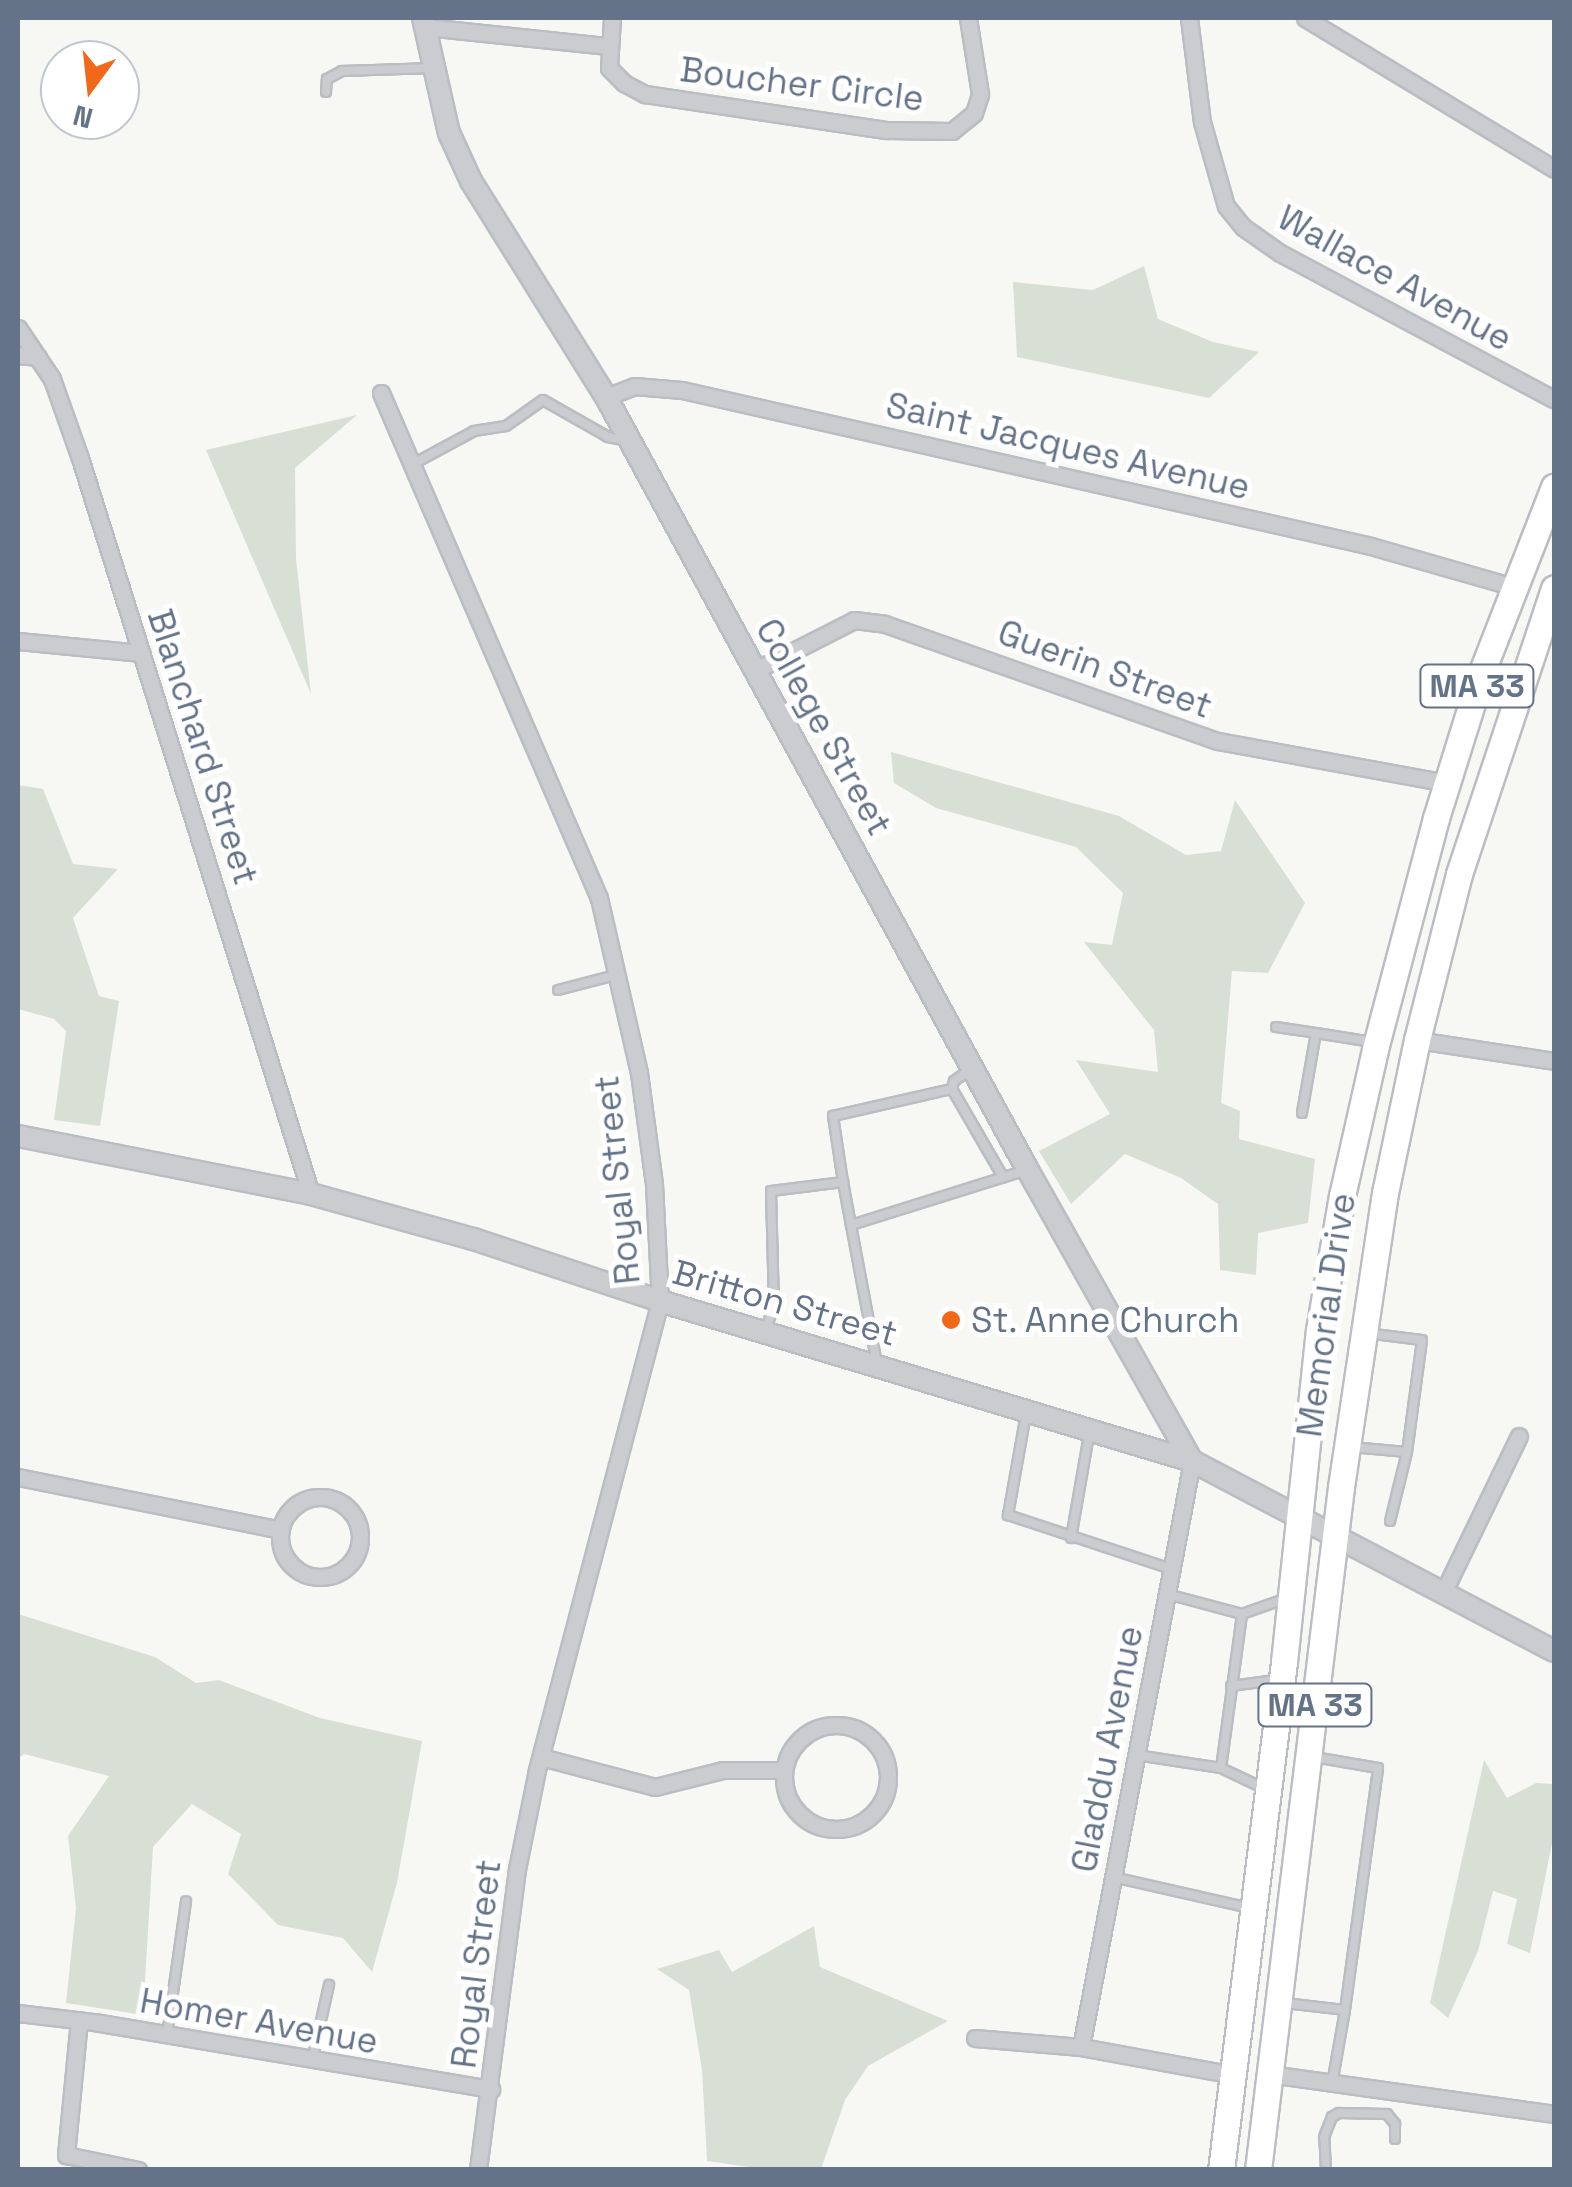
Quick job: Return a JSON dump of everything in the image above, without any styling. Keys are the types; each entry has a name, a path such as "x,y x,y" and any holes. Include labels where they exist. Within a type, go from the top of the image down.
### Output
{"main road":[{"name":"Memorial Drive","path":"1221,2170 1330,1262 1376,1043 1447,783 1514,587 1554,486"},
{"name":"Memorial Drive","path":"1258,2170 1346,1447 1363,1332 1417,1040 1484,794 1554,588"}],"street":[{"path":"425,22 608,46 612,18"},
{"name":"Boucher Circle","path":"608,46 609,68 624,84 645,94 887,130 952,130 974,113 980,94 968,18"},
{"name":"Wallace Avenue","path":"1189,18 1202,122 1226,206 1243,228 1280,253 1554,399"},
{"path":"1305,18 1554,169"},
{"name":"College Street","path":"425,22 449,133 471,181 606,397 1027,1169 1192,1461"},
{"name":"Blanchard Street","path":"18,328 52,379 312,1194"},
{"path":"18,355 38,357"},
{"name":"Saint Jacques Avenue","path":"606,397 634,386 682,390 1370,546 1514,587"},
{"name":"Royal Street","path":"381,393 599,898 619,974 648,1126 660,1301 541,1757 516,1868 478,2170"},
{"name":"Guerin Street","path":"756,670 854,620 885,624 1218,741 1447,783"},
{"path":"18,641 141,652"},
{"path":"1417,1040 1554,1061"},
{"name":"Britton Street","path":"18,1136 312,1194 472,1238 660,1301 1192,1461 1554,1651"},
{"path":"1444,1591 1519,1436"},
{"name":"Gladdu Avenue","path":"1081,2048 1192,1461"},
{"path":"18,1477 280,1530"},
{"path":"317,1497 330,1498 352,1512 360,1537 352,1562 342,1570 317,1576 293,1566 280,1543 280,1530 293,1507 317,1497"},
{"path":"844,1725 863,1732 878,1746 887,1764 888,1784 882,1804 868,1819 850,1828 829,1829 810,1822 794,1808 786,1790 784,1770 791,1750 805,1735 823,1726 844,1725"},
{"path":"541,1757 655,1788 723,1770 784,1770"},
{"name":"Homer Avenue","path":"18,2013 491,2089"},
{"path":"79,2020 66,2155 138,2170"},
{"path":"975,2038 1081,2048 1232,2075"},
{"path":"1270,2074 1554,2114"}],"lane":[{"path":"326,92 327,79 342,72 434,68"},
{"path":"413,464 474,431 506,426 543,400 608,437 631,442"},
{"path":"558,990 619,974"},
{"path":"1276,1027 1376,1043"},
{"path":"1302,1113 1316,1033"},
{"path":"972,1068 954,1081 952,1089 1002,1177"},
{"path":"877,1364 833,1116 952,1089"},
{"path":"851,1225 1027,1169"},
{"path":"765,1331 774,1306 771,1191 843,1182"},
{"path":"1363,1332 1422,1340 1406,1452 1390,1521"},
{"path":"1026,1410 1008,1515 1172,1570"},
{"path":"1071,1538 1090,1430"},
{"path":"1346,1447 1406,1452"},
{"path":"1167,1594 1242,1614 1291,1597"},
{"path":"1221,1768 1242,1614"},
{"path":"1231,1686 1282,1679"},
{"path":"1136,1755 1221,1768 1268,1790"},
{"path":"1310,1756 1378,1768 1346,2010 1332,2084"},
{"path":"1114,1876 1254,1909"},
{"path":"167,2035 186,1901"},
{"path":"312,2060 329,1986"},
{"path":"1279,2002 1346,2010"},
{"path":"1326,2170 1324,2137 1332,2117 1350,2110 1382,2112 1396,2124 1395,2139"}],"shaded area":[{"path":"1144,266 1158,319 1213,342 1259,352 1209,398 1017,357 1013,282 1093,290"},
{"path":"357,415 295,468 296,559 311,694 206,450"},
{"path":"891,752 1119,816 1186,855 1221,851 1235,800 1305,903 1268,973 1232,971 1221,1103 1240,1111 1239,1139 1315,1159 1308,1223 1258,1233 1256,1275 1220,1270 1218,1204 1181,1178 1125,1154 1071,1204 1039,1151 1110,1114 1076,1060 1158,1072 1154,1030 1084,942 1112,945 1123,893 1076,847 936,808 894,783"},
{"path":"18,785 43,789 73,864 118,869 73,918 99,996 119,1001 100,1126 54,1120 66,1031 54,1019 18,1009"},
{"path":"18,1614 155,1657 196,1683 219,1680 320,1718 422,1741 397,1883 372,1972 343,1938 278,1925 228,1874 241,1834 192,1804 153,1847 143,2015 66,2003 76,1908 68,1836 109,1776 24,1754 18,1759"},
{"path":"1484,1760 1507,1798 1536,1783 1554,1784 1554,1833 1530,1953 1507,1944 1517,1899 1493,1891 1478,1951 1448,2018 1430,2003"},
{"path":"814,1926 820,1967 948,2021 868,2066 845,2100 821,2169 763,2169 707,2161 702,2070 689,1990 657,1969 719,1950 732,1972"}],"place":[{"name":"St. Anne Church","path":"951,1320"}]}
